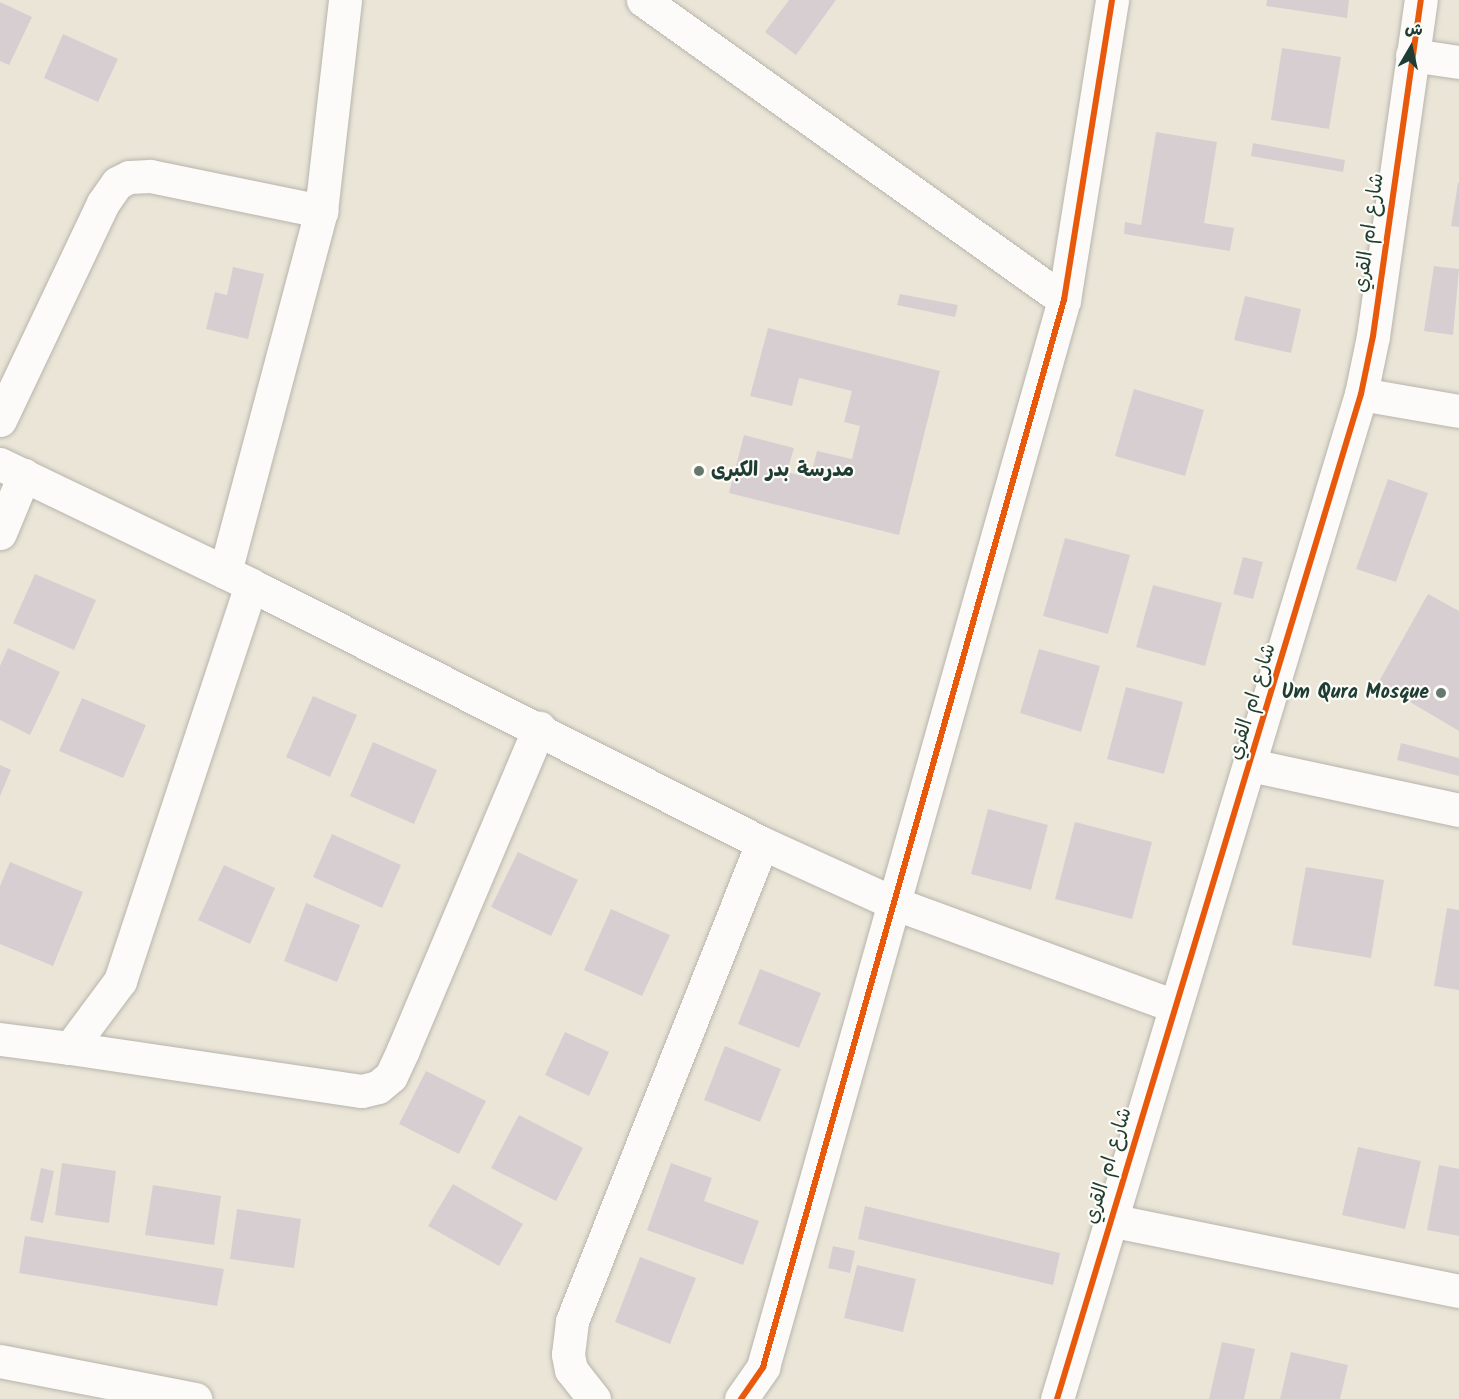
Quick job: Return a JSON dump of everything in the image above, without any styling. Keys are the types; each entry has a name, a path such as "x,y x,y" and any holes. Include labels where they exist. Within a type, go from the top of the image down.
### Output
{"street":[{"path":"70,1048 120,981 238,579 321,211 345,0"},
{"path":"643,0 1064,300"},
{"path":"741,1399 763,1367 896,904 1064,300 1112,0"},
{"name":"شارع ام القري","path":"1058,1399 1174,1006 1251,765 1361,394 1373,336 1421,0"},
{"path":"1412,55 1459,62"},
{"path":"0,420 103,203 117,183 129,177 150,176 321,211"},
{"path":"1361,394 1459,411"},
{"path":"0,534 12,470 538,728 762,843 896,904 1174,1006"},
{"path":"0,1039 362,1091 378,1087 391,1076 403,1050 538,728"},
{"path":"1251,765 1459,810"},
{"path":"594,1399 572,1370 568,1354 572,1321 762,843"},
{"path":"1110,1220 1459,1291"},
{"path":"0,1361 195,1399"}],"building":[{"path":"789,0 836,0 796,55 765,32"},
{"path":"1267,0 1349,0 1347,18 1266,6"},
{"path":"0,2 32,17 9,65 0,61"},
{"path":"63,34 118,59 98,102 44,78"},
{"path":"1282,48 1341,57 1329,129 1271,120"},
{"path":"1156,132 1217,142 1204,223 1234,228 1230,251 1124,234 1125,222 1141,225"},
{"path":"1253,143 1345,160 1343,172 1251,156"},
{"path":"1459,183 1459,227 1451,226"},
{"path":"1434,266 1459,269 1453,335 1424,331"},
{"path":"233,267 264,274 248,339 206,329 215,292 227,295"},
{"path":"900,294 958,305 955,317 897,305"},
{"path":"1245,296 1301,309 1291,353 1234,340"},
{"path":"768,328 940,371 899,535 729,493 744,435 794,448 787,472 810,478 817,451 852,459 860,426 844,422 852,391 799,378 792,406 750,396"},
{"path":"1134,389 1204,410 1185,476 1115,456"},
{"path":"1388,479 1428,493 1396,582 1356,569"},
{"path":"1065,538 1130,555 1108,634 1043,616"},
{"path":"1243,557 1263,562 1253,599 1233,594"},
{"path":"35,574 96,600 74,650 13,623"},
{"path":"1153,585 1222,603 1205,666 1136,647"},
{"path":"1428,594 1459,611 1459,731 1378,683"},
{"path":"8,648 60,672 30,735 0,720 0,666"},
{"path":"1039,649 1100,666 1081,732 1020,713"},
{"path":"1126,687 1183,702 1164,774 1107,759"},
{"path":"313,696 357,715 330,777 286,757"},
{"path":"82,698 146,725 123,778 59,751"},
{"path":"373,742 437,770 414,824 350,796"},
{"path":"1401,743 1459,758 1459,776 1397,760"},
{"path":"0,765 11,770 0,796"},
{"path":"988,809 1048,825 1031,890 971,874"},
{"path":"1075,822 1152,842 1132,919 1055,899"},
{"path":"332,834 401,865 382,908 313,877"},
{"path":"518,852 578,880 551,936 491,907"},
{"path":"10,862 83,892 53,966 0,944 0,886"},
{"path":"224,865 275,888 250,944 198,920"},
{"path":"1306,867 1384,880 1371,958 1292,945"},
{"path":"306,903 360,925 337,982 284,961"},
{"path":"1447,908 1459,910 1459,990 1434,986"},
{"path":"611,909 670,935 642,996 584,970"},
{"path":"760,969 821,993 799,1048 738,1024"},
{"path":"565,1032 609,1052 589,1096 545,1075"},
{"path":"725,1046 781,1069 760,1122 704,1100"},
{"path":"426,1071 486,1101 459,1154 399,1124"},
{"path":"519,1115 583,1148 556,1201 491,1168"},
{"path":"1358,1147 1421,1161 1405,1229 1342,1215"},
{"path":"62,1163 116,1171 109,1223 55,1215"},
{"path":"671,1163 712,1178 704,1201 759,1221 743,1265 647,1230"},
{"path":"1439,1165 1459,1169 1459,1236 1427,1230"},
{"path":"41,1168 54,1171 43,1223 30,1220"},
{"path":"453,1184 523,1224 499,1266 428,1226"},
{"path":"153,1185 221,1196 214,1245 145,1235"},
{"path":"865,1206 1060,1253 1053,1285 858,1239"},
{"path":"237,1209 301,1219 294,1268 230,1259"},
{"path":"25,1236 224,1269 217,1306 19,1273"},
{"path":"833,1246 855,1251 850,1273 828,1268"},
{"path":"640,1257 696,1278 670,1344 615,1322"},
{"path":"857,1265 916,1279 903,1332 844,1318"},
{"path":"1222,1342 1255,1349 1244,1399 1209,1399"},
{"path":"1291,1352 1348,1365 1340,1399 1280,1399"}],"cycle path":[{"path":"741,1399 763,1367 1064,300 1112,0"},
{"path":"1057,1399 1361,394 1373,336 1421,0"}],"place":[{"name":"مدرسة بدر الكبرى","path":"699,471"},
{"name":"Um Qura Mosque","path":"1441,693"}]}
